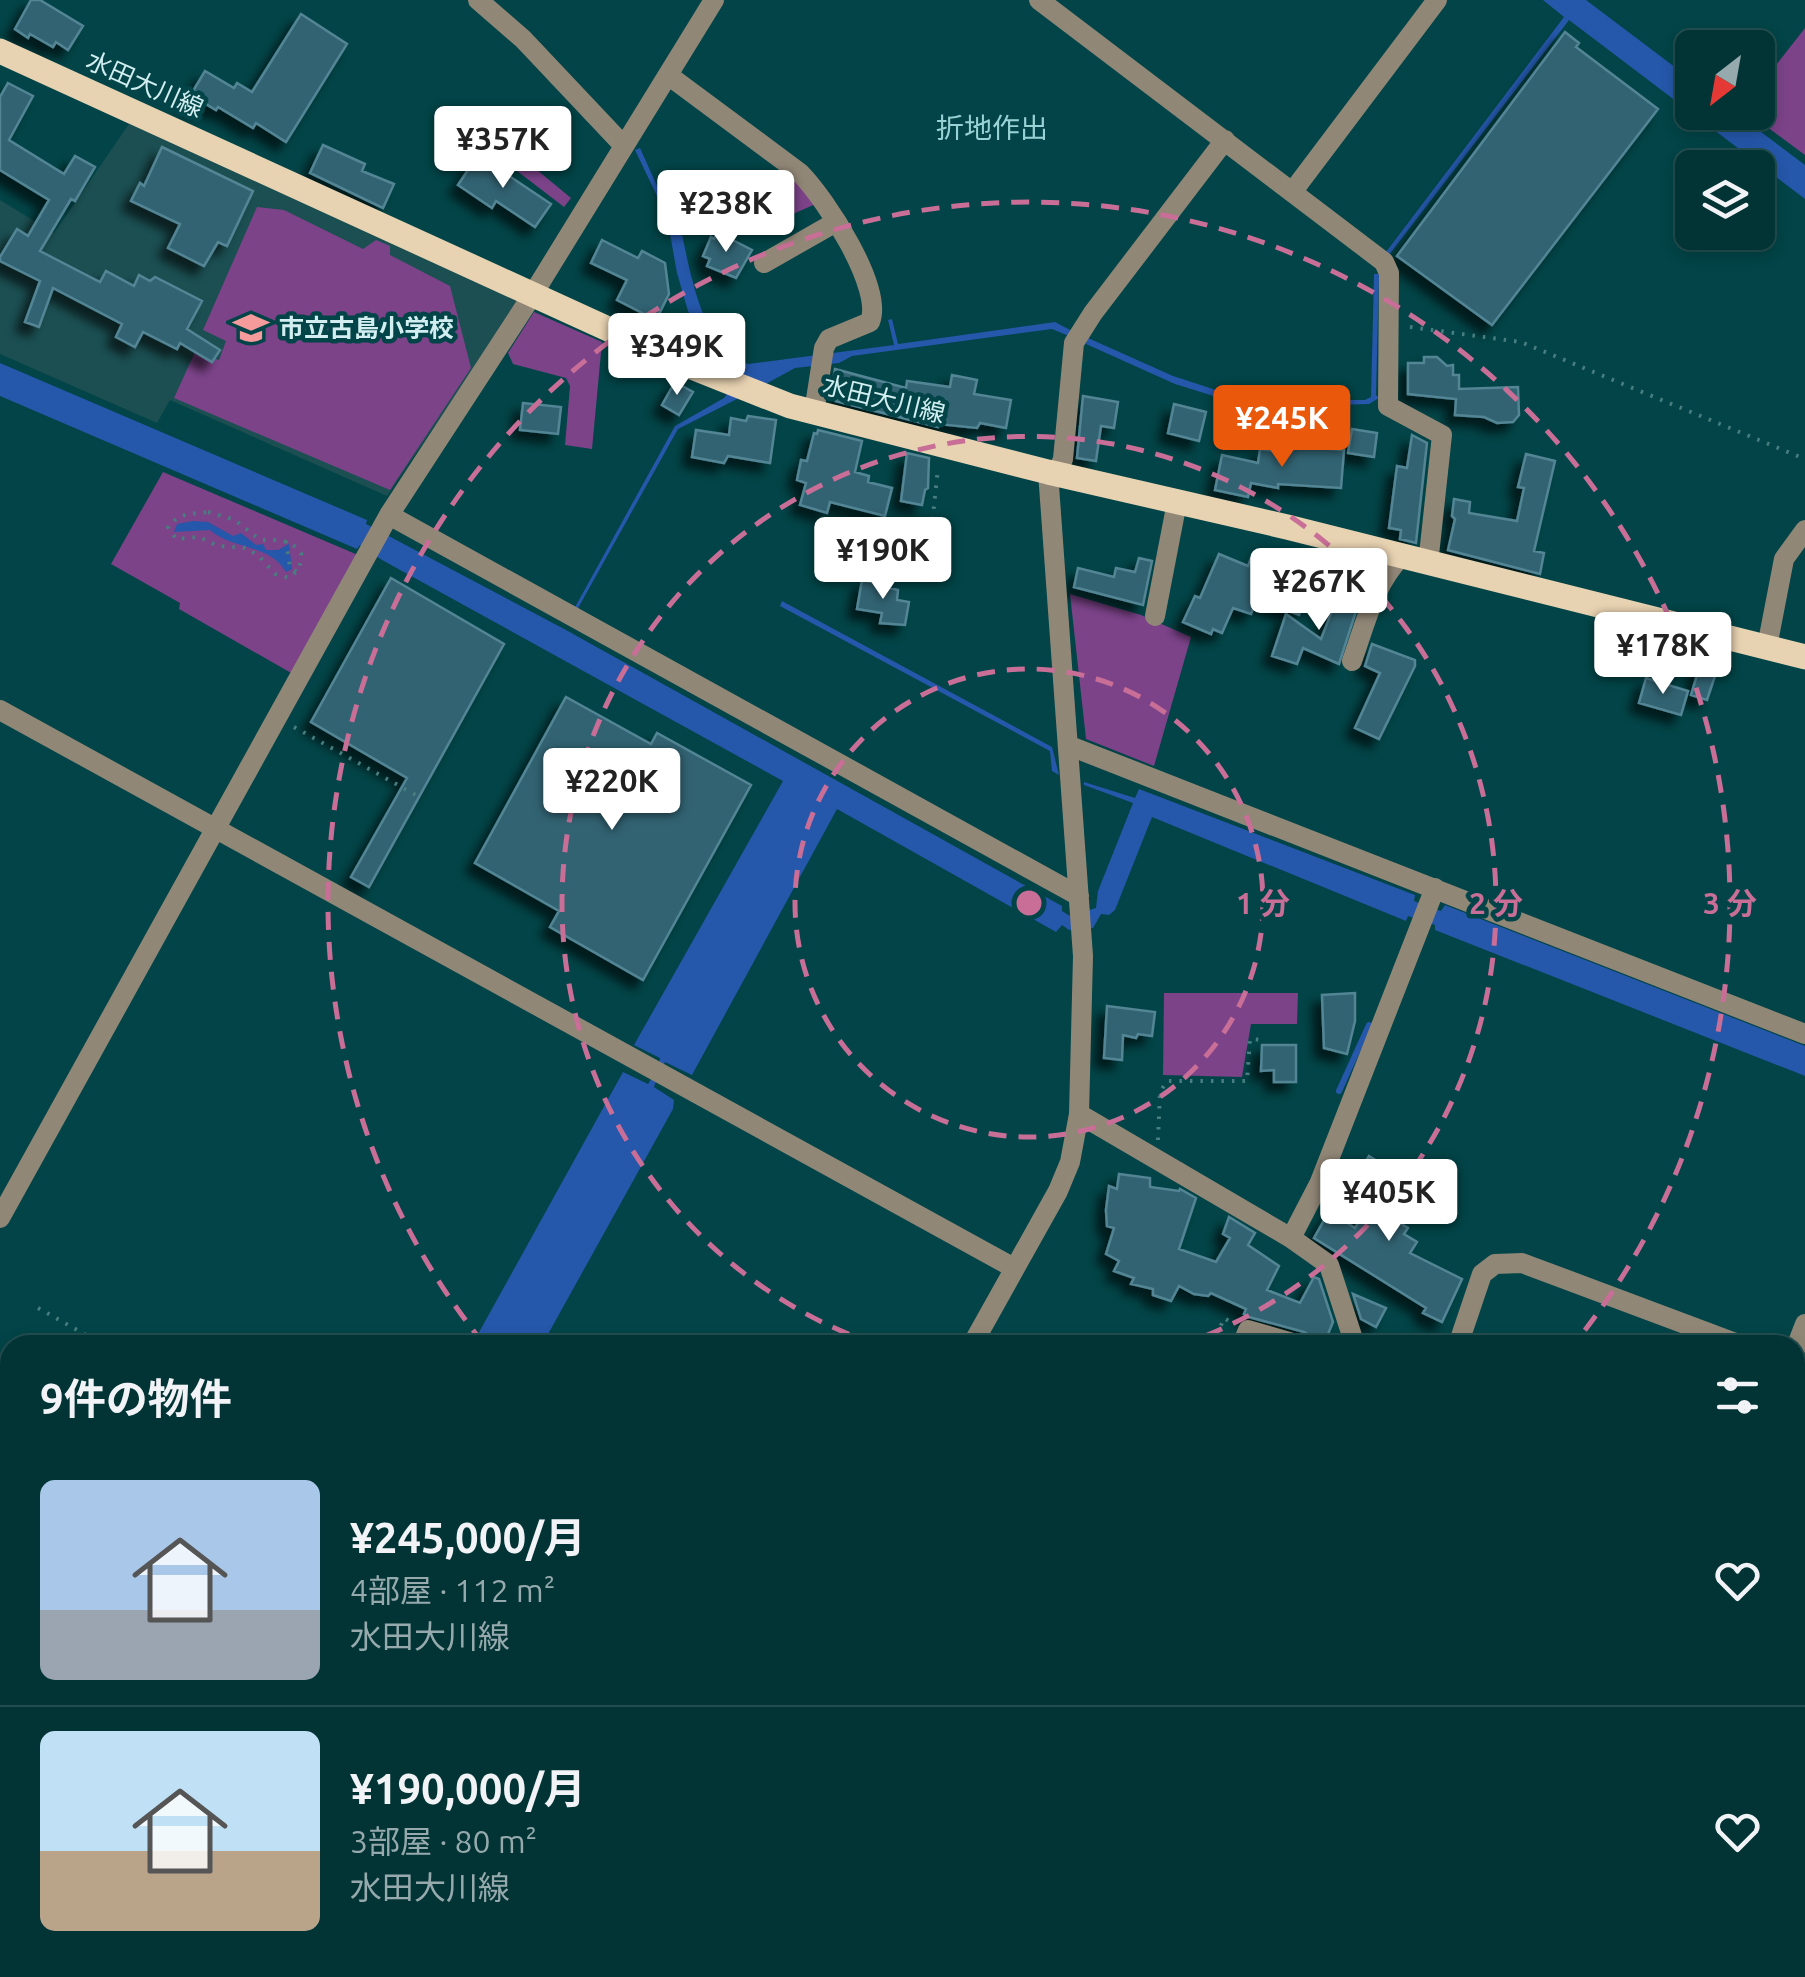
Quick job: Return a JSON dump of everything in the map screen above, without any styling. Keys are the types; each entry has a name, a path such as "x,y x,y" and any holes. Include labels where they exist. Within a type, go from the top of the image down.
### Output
{"main road":[{"name":"水田大川線","path":"0,52 689,366 814,412 1805,657"}],"street":[{"path":"478,0 523,39 624,146"},
{"path":"0,1218 386,519 533,294 714,0"},
{"path":"1039,0 1384,262 1390,273 1388,406 1442,435 1428,564"},
{"path":"1293,190 1437,0"},
{"path":"668,75 816,188 869,289 874,312 870,322 829,339 824,348 814,412"},
{"path":"977,1335 1058,1191 1070,1162 1080,1114 1083,956 1052,473 1062,458 1074,343 1225,140"},
{"path":"764,263 836,222"},
{"path":"1155,616 1177,502"},
{"path":"386,519 1079,900"},
{"path":"1767,647 1784,559 1805,530"},
{"path":"1352,661 1380,584 1401,557"},
{"path":"0,710 1014,1268"},
{"path":"1070,746 1433,892 1805,1034"},
{"path":"1292,1238 1320,1182 1433,892"},
{"path":"1080,1114 1292,1238 1330,1265 1352,1335"},
{"path":"1464,1335 1482,1274 1494,1264 1522,1263 1714,1335"}],"path":[{"path":"1390,325 1522,342 1805,459"},
{"path":"926,582 940,444"},
{"path":"208,512 235,520 260,540 284,539 302,552 302,562 289,578 275,574 259,556 245,548 218,546 198,537 176,539 168,528 188,514 208,512"},
{"path":"284,539 290,566 296,572"},
{"path":"276,716 421,798"},
{"path":"1158,1160 1160,1092 1167,1081 1247,1082 1250,1039 1264,1040"},
{"path":"38,1308 86,1335"}],"shaded area":[{"path":"1805,28 1805,155 1771,130 1775,130 1775,66"},
{"name":"市立古島小学校","path":"129,124 519,302 387,496 170,400 157,423 0,354 0,200 54,233"},
{"path":"502,141 571,198 564,207 487,148"},
{"path":"785,167 818,203 745,235 731,215 696,213"},
{"path":"257,207 284,210 363,249 376,240 390,246 390,255 450,286 471,368 390,490 174,398 195,352 219,360 226,341 203,330"},
{"path":"534,312 602,342 592,449 565,445 570,386 566,378 513,364 508,353"},
{"path":"163,472 358,555 293,674 179,609 180,603 111,564"},
{"path":"1070,594 1141,615 1191,637 1154,766 1086,739"},
{"path":"1164,993 1298,993 1297,1024 1251,1024 1242,1077 1163,1075"}],"water":[{"path":"1543,0 1586,0 1675,67 1675,100 1569,20 1389,255 1386,252 1564,17"},
{"path":"1714,130 1759,130 1805,165 1805,199 1775,176 1775,150 1740,150"},
{"path":"640,148 671,217 680,224 693,283 708,325 732,356 748,364 894,345 888,320 892,319 898,344 1055,322 1072,331 1069,336 1052,329 852,356 839,363 795,368 762,386 748,380 737,399 678,429 577,610 574,609 675,426 724,398 733,386 732,370 718,359 688,311 667,217 635,150"},
{"path":"1374,274 1379,274 1379,398 1369,404 1300,406 1265,412 1175,384 1086,344 1088,338 1173,376 1265,406 1312,400 1365,400 1371,397"},
{"path":"0,363 367,520 366,524 566,630 1062,906 1062,911 1070,916 1096,908 1098,891 1133,803 1084,782 1135,798 1139,789 1415,895 1414,901 1441,911 1445,905 1805,1046 1805,1076 1435,930 1435,925 1408,916 1406,921 1152,817 1115,910 1109,915 1101,914 1093,928 1069,930 1062,925 1056,932 837,809 692,1075 665,1062 663,1066 660,1058 634,1045 783,781 360,545 357,549 0,396"},
{"path":"208,522 233,536 241,533 256,545 263,544 266,550 278,550 289,544 292,569 286,572 270,556 210,530 174,532 177,524"},
{"path":"782,601 1052,747 1059,775 1052,771 1050,751 780,606"},
{"path":"623,1072 648,1084 652,1078 656,1081 654,1087 674,1100 673,1109 548,1335 478,1335"}],"building":[{"path":"31,0 40,0 83,26 68,50 56,42 53,47 30,34 28,38 15,29"},
{"path":"301,14 347,44 286,142 256,123 253,128 218,107 216,110 204,103 200,109 187,101 205,71 234,88 237,83 252,92"},
{"path":"1565,32 1579,43 1576,47 1658,109 1492,325 1397,256"},
{"path":"8,83 33,96 9,140 64,174 75,156 95,167 40,251 100,282 106,271 134,286 139,275 150,281 155,277 202,301 187,329 220,350 212,362 180,343 177,349 143,332 135,347 116,337 122,324 53,288 39,327 25,322 40,281 0,261 0,257 17,229 28,236 49,200 0,170 0,97"},
{"path":"323,145 365,164 362,171 394,184 383,208 310,173"},
{"path":"162,147 253,191 227,246 218,242 204,266 168,248 180,224 131,201 140,183 144,186"},
{"path":"478,155 551,204 535,227 496,201 492,208 458,185"},
{"path":"717,232 752,250 736,278 707,266 710,259 703,256"},
{"path":"602,240 638,258 642,251 665,263 669,294 656,320 617,300 627,280 591,263"},
{"path":"1424,357 1437,357 1447,366 1453,365 1453,375 1459,375 1459,389 1518,387 1519,415 1513,422 1497,423 1484,417 1455,415 1456,399 1408,394 1408,363 1424,363"},
{"path":"835,369 906,388 907,381 950,387 952,375 977,380 974,394 1011,400 1006,428 980,423 977,428 939,424 938,427 836,401 840,388 832,387"},
{"path":"675,382 693,392 679,415 662,405"},
{"path":"1083,396 1118,402 1114,428 1101,426 1096,461 1077,458"},
{"path":"523,403 561,407 558,434 520,430"},
{"path":"1174,404 1206,412 1199,441 1168,433"},
{"path":"748,416 776,420 770,463 728,456 724,463 692,457 696,430 729,435 731,418 746,421"},
{"path":"1352,429 1377,433 1374,457 1348,453"},
{"path":"818,430 862,441 855,472 869,476 868,482 892,488 885,516 830,502 827,513 800,505 806,483 797,480 801,460 807,461"},
{"path":"1412,435 1427,443 1416,543 1400,539 1401,530 1389,528 1397,466 1407,468"},
{"path":"1290,446 1344,450 1341,488 1278,484 1278,488 1251,483 1248,497 1215,490 1222,455 1258,463 1260,449 1289,453"},
{"path":"907,453 929,458 928,488 922,505 901,501"},
{"path":"1526,454 1555,461 1534,551 1544,553 1540,574 1448,550 1455,519 1454,499 1470,502 1469,513 1517,521 1524,488 1518,487"},
{"path":"1219,554 1248,566 1251,558 1269,564 1267,569 1310,586 1299,615 1257,599 1251,614 1233,608 1222,633 1213,629 1211,634 1183,622 1195,596 1200,598"},
{"path":"1139,558 1152,561 1143,605 1074,587 1078,568 1114,577 1116,568 1135,572"},
{"path":"391,578 504,644 369,887 351,877 407,778 311,722"},
{"path":"871,578 891,582 890,588 898,590 897,600 909,602 905,625 880,623 882,613 857,609 862,580 871,582"},
{"path":"1341,588 1361,596 1339,664 1303,648 1297,664 1272,656 1286,614 1321,639"},
{"path":"1372,644 1415,660 1379,739 1355,728 1380,673 1365,666"},
{"path":"1701,662 1718,667 1707,700 1691,695"},
{"path":"1646,678 1688,691 1681,715 1639,703"},
{"path":"566,697 651,744 657,733 751,785 643,980 550,927 559,911 475,863"},
{"path":"1355,993 1355,1021 1347,1054 1324,1048 1322,995"},
{"path":"1107,1006 1155,1012 1152,1036 1123,1035 1122,1060 1104,1058"},
{"path":"1262,1045 1296,1045 1296,1082 1274,1082 1274,1070 1261,1071"},
{"path":"1369,1156 1409,1181 1388,1216 1408,1228 1404,1234 1417,1242 1410,1253 1462,1279 1442,1322 1314,1238 1327,1215 1333,1214 1355,1228 1375,1196 1353,1183"},
{"path":"1119,1174 1150,1178 1150,1187 1180,1189 1196,1198 1179,1249 1216,1262 1230,1238 1223,1234 1229,1217 1255,1233 1248,1245 1279,1266 1267,1290 1300,1303 1314,1277 1319,1279 1333,1322 1328,1335 1309,1335 1249,1317 1244,1314 1246,1309 1211,1293 1194,1294 1179,1286 1171,1301 1153,1295 1153,1289 1131,1284 1134,1278 1114,1271 1119,1261 1106,1254 1114,1228 1107,1226 1109,1186 1117,1189"},
{"path":"1353,1294 1386,1308 1376,1327 1361,1319"}],"waterway":[{"path":"1339,1091 1369,1025"}],"place":[{"name":"市立古島小学校","path":"251,328"}],"district":[{"name":"折地作出","path":"992,127"}]}
